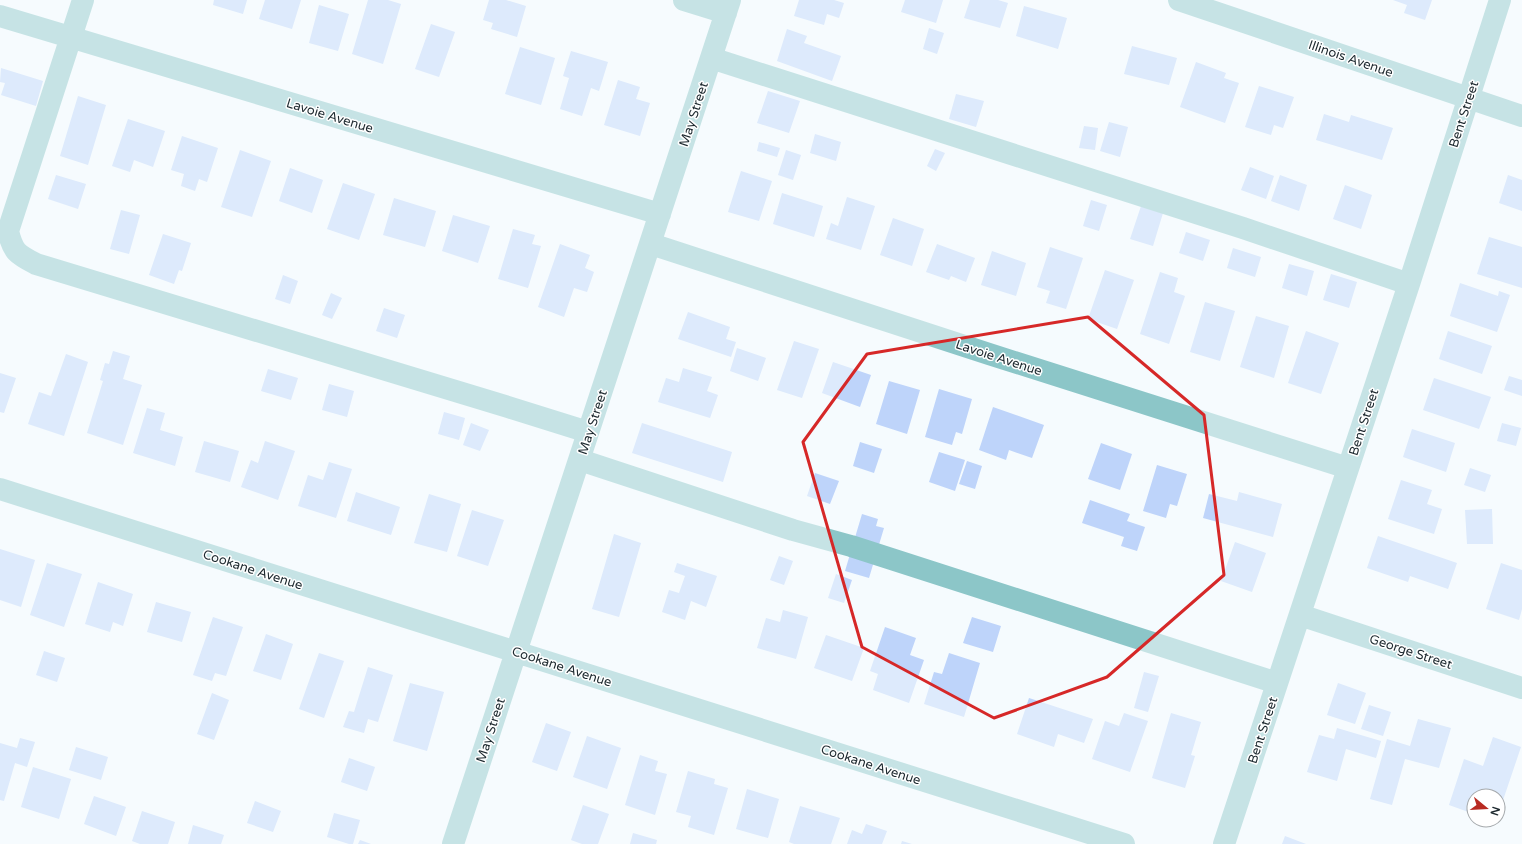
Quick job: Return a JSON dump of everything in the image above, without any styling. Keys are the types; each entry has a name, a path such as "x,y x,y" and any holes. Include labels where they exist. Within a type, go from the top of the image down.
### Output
{"street":[{"path":"83,0 8,230 12,246 20,256 36,264 508,406 588,432"},
{"path":"684,0 728,6"},
{"name":"Illinois Avenue","path":"1179,0 1522,116"},
{"name":"Bent Street","path":"1224,844 1409,284 1500,0"},
{"name":"May Street","path":"453,844 515,651 580,460 728,6"},
{"name":"Lavoie Avenue","path":"0,16 660,214"},
{"path":"711,58 1243,228 1409,284"},
{"name":"Lavoie Avenue","path":"650,244 1348,468"},
{"path":"580,460 793,530 850,546 1277,683"},
{"name":"Cookane Avenue","path":"0,489 1124,844"},
{"name":"George Street","path":"1300,615 1522,688"}],"highlighted area":[{"path":"1088,317 1204,415 1224,575 1107,677 994,718 862,647 803,442 867,354"}],"building":[{"path":"214,0 247,0 243,14 213,5"},
{"path":"265,0 301,0 292,29 259,19"},
{"path":"368,0 388,0 401,4 383,64 352,54"},
{"path":"489,0 506,0 526,6 517,37 491,29 493,23 483,20"},
{"path":"799,0 834,0 844,3 839,18 827,14 824,25 794,16"},
{"path":"905,0 943,0 936,23 901,12"},
{"path":"970,0 998,0 1008,3 1000,28 964,18"},
{"path":"1393,0 1432,0 1425,20 1404,13 1407,5"},
{"path":"319,5 349,14 338,51 309,43"},
{"path":"1024,6 1067,18 1058,49 1016,36"},
{"path":"431,24 455,32 439,77 415,69"},
{"path":"929,28 944,33 937,54 923,49"},
{"path":"787,29 807,36 804,43 841,56 832,81 777,61"},
{"path":"1132,46 1177,58 1169,85 1124,74"},
{"path":"520,47 555,58 541,105 505,94"},
{"path":"571,51 608,62 599,91 591,88 582,116 560,109 569,78 563,76"},
{"path":"1196,62 1226,73 1224,78 1239,83 1225,123 1180,107"},
{"path":"1,68 43,81 36,106 1,95 5,83 0,82"},
{"path":"618,80 640,87 636,99 650,103 640,136 604,125"},
{"path":"1259,86 1294,97 1283,128 1274,125 1271,135 1245,127"},
{"path":"768,91 800,101 789,133 757,123"},
{"path":"956,94 984,101 976,127 949,119"},
{"path":"78,96 106,105 88,165 60,156"},
{"path":"1324,114 1349,122 1351,115 1393,128 1382,160 1316,140"},
{"path":"128,119 165,131 153,167 134,160 130,172 112,166"},
{"path":"1109,122 1128,127 1120,157 1100,151"},
{"path":"1084,126 1098,128 1095,150 1079,148"},
{"path":"815,134 841,142 836,161 810,153"},
{"path":"182,136 218,148 207,182 199,179 195,191 181,186 184,174 171,170"},
{"path":"759,142 780,148 777,157 757,151"},
{"path":"935,149 945,153 936,171 927,166"},
{"path":"240,150 271,161 252,217 221,207"},
{"path":"786,150 801,155 793,180 778,175"},
{"path":"1250,167 1274,176 1266,199 1241,190"},
{"path":"290,168 323,180 312,213 279,201"},
{"path":"741,171 772,181 759,221 728,212"},
{"path":"56,175 86,184 78,209 48,199"},
{"path":"1280,175 1307,185 1299,211 1271,201"},
{"path":"1508,175 1522,180 1522,211 1499,203"},
{"path":"343,183 375,194 359,240 327,229"},
{"path":"1345,185 1372,195 1361,229 1333,219"},
{"path":"782,193 823,206 814,237 773,224"},
{"path":"847,197 875,206 861,250 826,239 831,223 838,226"},
{"path":"394,198 436,211 425,247 383,235"},
{"path":"1091,200 1107,205 1099,231 1083,226"},
{"path":"1141,206 1163,213 1153,246 1130,239"},
{"path":"121,210 140,215 129,254 110,249"},
{"path":"453,215 490,226 478,263 442,251"},
{"path":"893,218 924,229 912,266 880,255"},
{"path":"513,229 535,235 532,244 541,246 528,288 498,279"},
{"path":"1186,232 1210,240 1203,261 1179,253"},
{"path":"163,234 191,243 182,271 179,270 174,284 149,275"},
{"path":"1489,237 1522,247 1522,288 1477,274"},
{"path":"560,244 590,255 585,268 594,272 587,292 574,288 564,317 538,307"},
{"path":"937,244 975,258 966,282 951,276 949,280 926,272"},
{"path":"1050,247 1083,258 1066,309 1046,303 1050,291 1037,287"},
{"path":"1233,248 1261,257 1255,277 1227,268"},
{"path":"992,251 1026,263 1016,296 981,285"},
{"path":"1289,264 1314,271 1307,296 1282,288"},
{"path":"1105,270 1134,280 1117,329 1088,319"},
{"path":"1160,272 1178,278 1174,292 1185,296 1169,344 1140,334"},
{"path":"1331,274 1357,282 1349,308 1323,300"},
{"path":"283,275 298,281 290,304 275,299"},
{"path":"1460,283 1498,296 1499,291 1510,295 1497,332 1450,316"},
{"path":"331,293 342,298 332,319 322,315"},
{"path":"1205,302 1235,311 1220,361 1190,352"},
{"path":"384,308 405,315 397,338 376,331"},
{"path":"688,312 730,327 726,339 736,342 731,357 678,339"},
{"path":"1256,316 1289,326 1274,378 1240,367"},
{"path":"1306,331 1339,343 1321,394 1288,383"},
{"path":"1448,331 1492,346 1482,374 1439,359"},
{"path":"794,341 819,349 802,398 777,390"},
{"path":"737,348 766,358 758,381 730,371"},
{"path":"113,351 130,356 123,379 142,385 123,445 87,433 103,381 100,380 105,363 109,364"},
{"path":"66,354 88,362 64,436 28,424 39,392 51,396"},
{"path":"833,362 871,375 860,407 822,393"},
{"path":"683,368 712,377 707,391 718,395 710,418 658,402 666,378 679,382"},
{"path":"268,369 298,378 291,400 261,391"},
{"path":"0,373 16,378 4,413 0,412"},
{"path":"1509,376 1522,380 1522,396 1504,390"},
{"path":"1434,378 1491,397 1479,429 1423,410"},
{"path":"889,381 920,390 907,434 876,424"},
{"path":"329,384 354,391 347,417 322,410"},
{"path":"939,389 972,399 962,434 956,432 952,445 925,437"},
{"path":"993,407 1044,425 1032,458 1009,450 1006,460 979,450"},
{"path":"147,408 165,413 160,430 183,437 175,466 133,453"},
{"path":"444,412 465,418 459,440 438,434"},
{"path":"471,423 489,430 480,451 463,445"},
{"path":"642,423 732,452 723,482 632,453"},
{"path":"1502,423 1521,428 1516,446 1497,441"},
{"path":"1412,429 1455,443 1446,472 1403,457"},
{"path":"204,441 239,451 230,482 195,472"},
{"path":"265,441 295,451 278,500 241,487 251,460 258,463"},
{"path":"860,442 882,449 874,473 853,466"},
{"path":"1101,443 1132,454 1120,490 1088,479"},
{"path":"939,452 965,460 955,491 929,482"},
{"path":"967,461 982,466 975,489 959,484"},
{"path":"329,462 352,469 336,518 298,506 308,475 323,480"},
{"path":"1157,465 1187,474 1177,506 1170,504 1166,518 1143,511"},
{"path":"1470,468 1491,475 1485,492 1464,485"},
{"path":"815,473 839,481 830,504 807,496"},
{"path":"1401,480 1432,490 1427,504 1442,509 1434,534 1388,519"},
{"path":"356,492 400,507 391,535 347,521"},
{"path":"1239,492 1282,504 1273,537 1203,518 1209,494 1237,501"},
{"path":"429,494 461,504 447,552 414,543"},
{"path":"1090,500 1130,514 1127,521 1145,527 1137,551 1121,546 1124,537 1082,523"},
{"path":"1492,509 1493,544 1467,544 1465,510"},
{"path":"472,510 504,520 488,566 457,556"},
{"path":"862,514 878,519 876,526 884,528 869,578 845,571"},
{"path":"614,534 641,543 619,617 592,609"},
{"path":"1378,536 1457,563 1448,589 1410,576 1408,582 1367,568"},
{"path":"1235,542 1266,553 1252,592 1221,581"},
{"path":"0,549 35,560 21,607 0,600"},
{"path":"779,556 793,561 784,585 770,580"},
{"path":"47,563 82,574 64,627 30,615"},
{"path":"677,563 717,576 706,607 691,601 685,620 662,612 669,590 679,593 685,576 674,572"},
{"path":"1501,563 1522,570 1522,609 1519,620 1486,609"},
{"path":"836,574 852,580 844,603 828,598"},
{"path":"98,582 133,594 123,626 113,622 110,632 85,624"},
{"path":"156,602 191,612 182,642 147,632"},
{"path":"783,610 808,617 796,659 757,648 766,618 780,622"},
{"path":"213,617 243,627 226,676 215,673 212,681 193,675"},
{"path":"972,617 1001,626 993,652 963,643"},
{"path":"885,627 916,638 910,655 924,660 909,703 873,690 878,674 870,671"},
{"path":"266,634 293,644 281,680 253,671"},
{"path":"826,635 864,648 852,681 814,668"},
{"path":"44,651 65,658 57,682 36,675"},
{"path":"319,653 344,661 324,718 299,709"},
{"path":"949,653 980,663 964,717 924,704 934,672 942,674"},
{"path":"368,667 393,675 378,722 368,719 364,733 343,727 349,711 354,712"},
{"path":"1144,672 1159,676 1148,712 1134,708"},
{"path":"410,683 444,692 427,751 393,741"},
{"path":"1338,683 1366,693 1355,724 1327,715"},
{"path":"212,693 229,700 214,740 197,734"},
{"path":"1029,698 1093,719 1084,743 1058,734 1054,747 1017,734"},
{"path":"1369,705 1391,712 1383,736 1361,729"},
{"path":"1124,713 1148,721 1130,772 1092,759 1105,721 1119,726"},
{"path":"1171,713 1201,722 1191,755 1195,756 1185,788 1152,778"},
{"path":"1418,719 1451,728 1439,768 1405,759 1392,805 1370,799 1387,739 1410,746"},
{"path":"546,723 571,732 557,771 532,762"},
{"path":"1337,728 1381,741 1376,758 1346,749 1337,781 1307,772 1319,735 1334,739"},
{"path":"587,736 621,748 607,789 573,777"},
{"path":"1493,737 1521,747 1506,791 1506,788 1466,788 1466,811 1449,805 1464,759 1483,766"},
{"path":"20,738 35,742 27,767 15,763 4,801 0,800 0,743 17,748"},
{"path":"76,747 108,757 101,780 69,770"},
{"path":"640,755 658,761 655,771 667,774 655,815 625,805"},
{"path":"349,758 375,767 367,791 341,782"},
{"path":"33,767 71,779 59,819 21,807"},
{"path":"688,771 715,779 714,784 728,788 714,835 688,827 691,816 676,812"},
{"path":"747,789 779,799 768,838 736,829"},
{"path":"94,796 126,807 116,836 84,824"},
{"path":"255,801 281,811 273,832 247,823"},
{"path":"583,805 609,814 598,844 582,844 571,840"},
{"path":"800,806 840,818 831,844 794,844 789,842"},
{"path":"142,811 175,822 168,844 140,844 132,841"},
{"path":"334,813 360,820 353,844 327,837"},
{"path":"866,824 887,831 882,844 847,844 852,830 862,834"},
{"path":"193,825 224,835 221,844 188,844"},
{"path":"633,833 657,840 656,844 630,844"},
{"path":"1285,836 1306,844 1282,844"},
{"path":"360,840 371,844 358,844"},
{"path":"902,841 912,844 901,844"}]}
